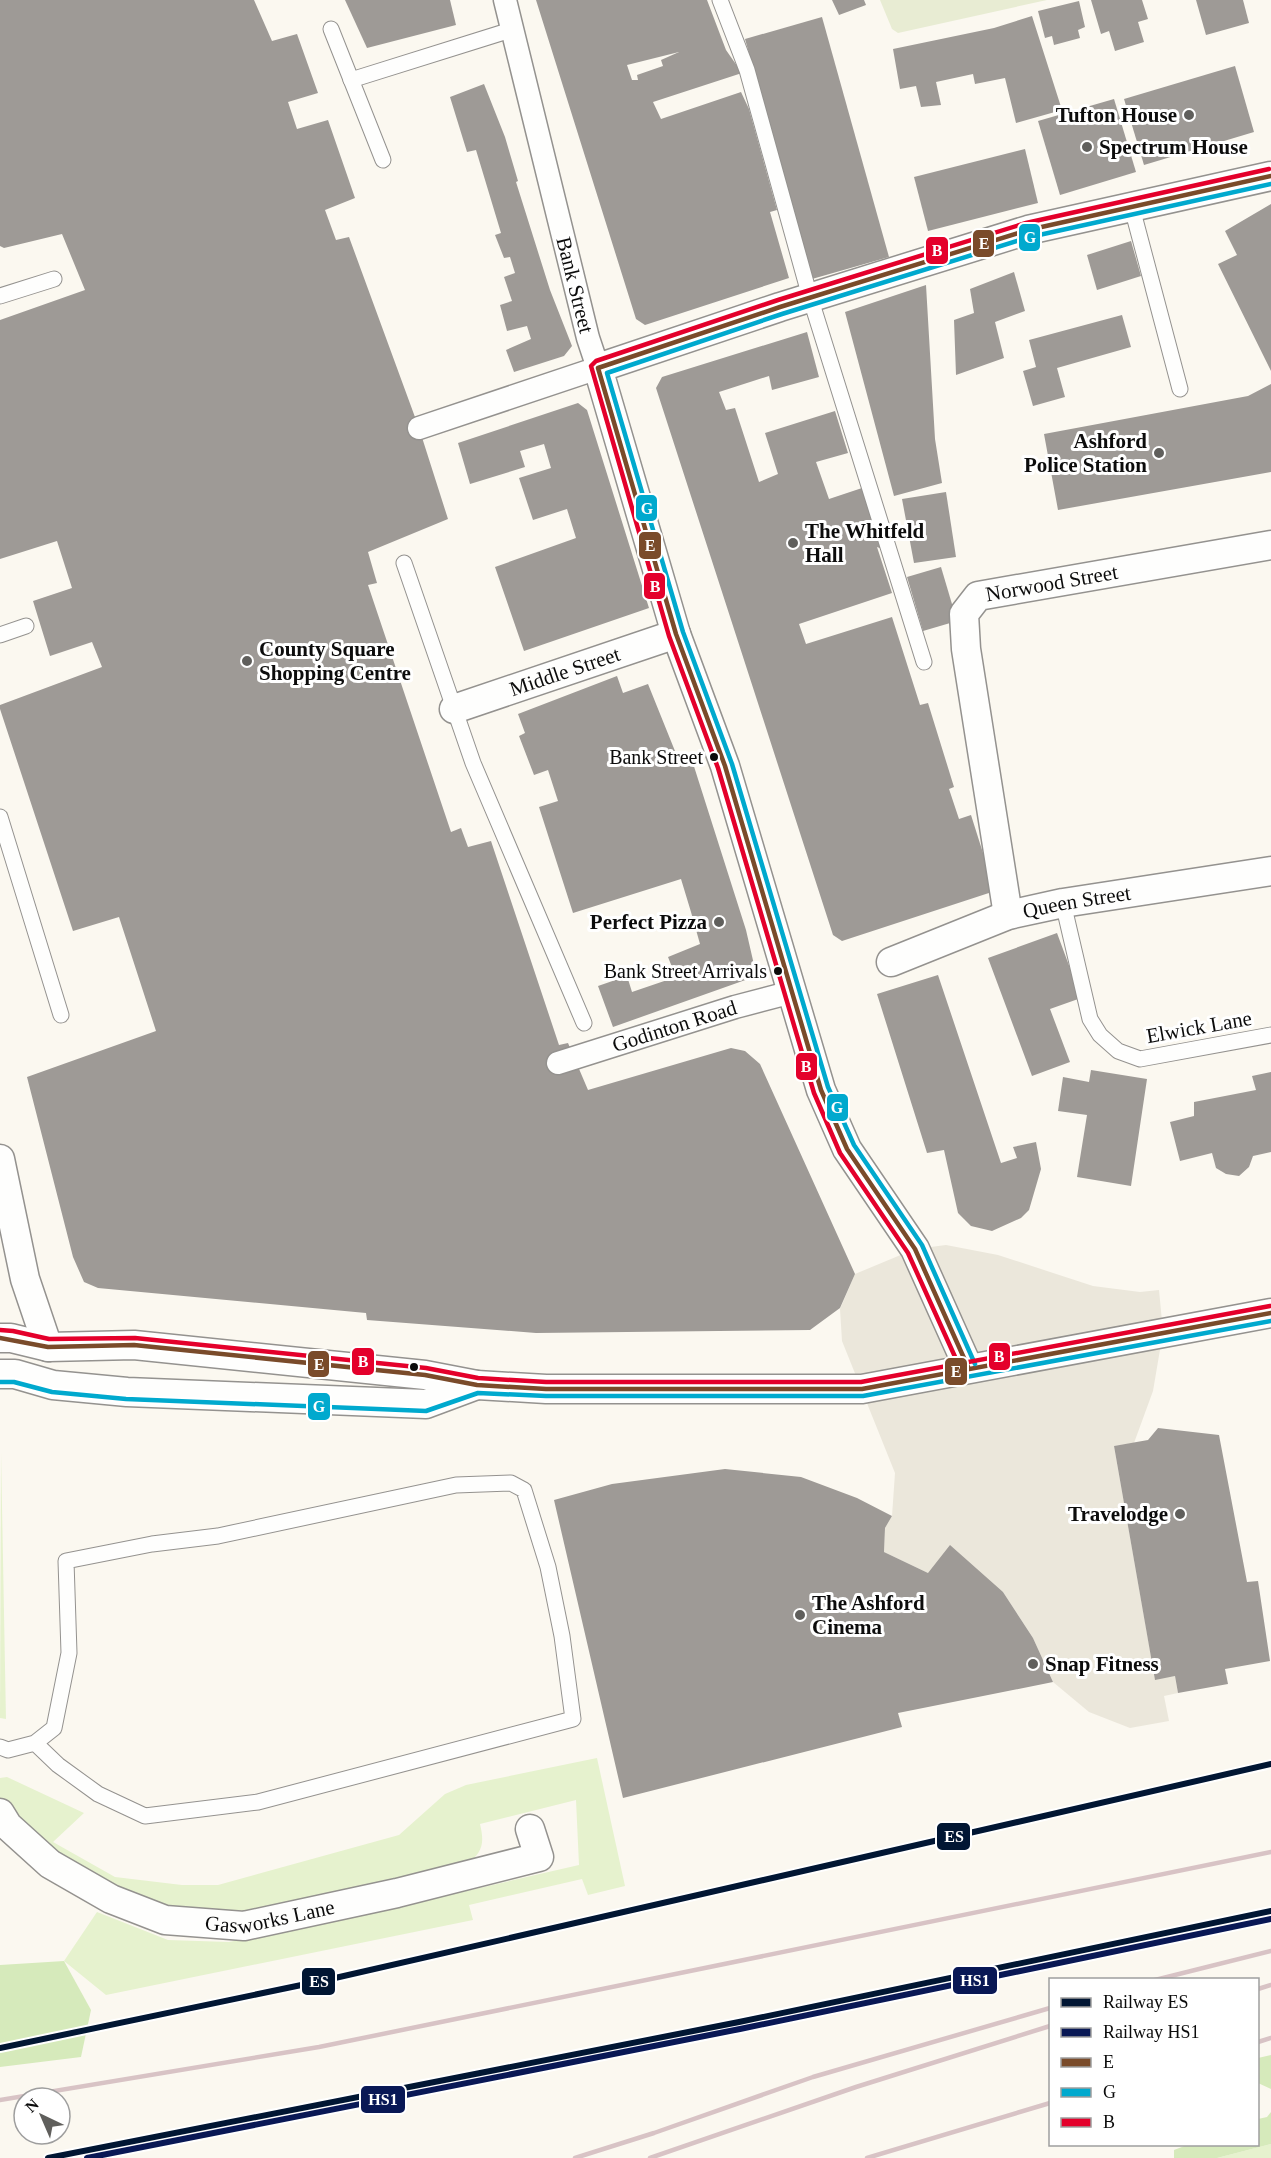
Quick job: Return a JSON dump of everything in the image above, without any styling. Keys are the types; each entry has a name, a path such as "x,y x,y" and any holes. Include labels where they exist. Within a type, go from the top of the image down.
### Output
{"street":[{"name":"Bank Street","path":"505,0 514,29 588,338 676,634 725,766 821,1090 847,1149 915,1249 968,1367"},
{"path":"419,428 810,297 1028,230 1271,176"},
{"name":"Norwood Street","path":"1008,915 966,649 964,614 978,596 1271,545"},
{"name":"Middle Street","path":"454,709 676,634"},
{"name":"Queen Street","path":"891,962 1008,915 1063,903 1271,871"},
{"name":"Godinton Road","path":"558,1063 735,1007 792,992"},
{"path":"0,1159 25,1279 48,1347"},
{"path":"0,1338 10,1338 48,1347 134,1345 425,1375 477,1385 546,1389 862,1389 968,1367 1271,1313"},
{"path":"8,1374 48,1347"},
{"path":"8,1374 53,1384 127,1392 426,1404 477,1385"},
{"name":"Gasworks Lane","path":"0,1813 8,1826 50,1864 111,1899 165,1920 243,1926 397,1893 539,1857 530,1829"}],"lane":[{"path":"720,0 747,70 810,297 924,662"},
{"path":"331,29 383,160"},
{"path":"351,80 514,29"},
{"path":"1132,208 1180,389"},
{"path":"0,296 54,279"},
{"path":"404,563 473,763 584,1023"},
{"path":"0,635 26,626"},
{"path":"0,817 61,1015"},
{"name":"Elwick Lane","path":"1063,903 1090,1019 1100,1035 1118,1051 1140,1059 1271,1035"},
{"path":"0,1747 8,1750 35,1743 54,1728 69,1653 66,1561 152,1544 218,1536 456,1485 511,1483 524,1490 553,1590 562,1636 573,1719 258,1802 145,1816 98,1794 58,1765 35,1743"}],"green space":[{"path":"880,0 1047,0 898,33 892,29"},
{"path":"1,1452 6,1719 0,1718"},
{"path":"597,1758 625,1886 588,1895 582,1879 469,1905 473,1920 106,1995 64,1961 97,1912 168,1940 229,1942 349,1918 579,1865 576,1800 480,1824 481,1848 466,1866 233,1915 194,1915 107,1892 7,1812 0,1799 0,1778 7,1777 84,1813 53,1842 115,1877 182,1885 218,1885 399,1835 445,1794 466,1785"},
{"path":"64,1961 91,2010 81,2057 0,2067 0,1965"},
{"path":"1271,2055 1271,2089 1259,2083 1259,2058"},
{"path":"1271,2112 1271,2144 1217,2158 1174,2158 1174,2150 1184,2146 1259,2146 1259,2119 1267,2117"},
{"path":"1271,2144 1271,2158 1217,2158"}],"shaded area":[{"path":"946,1245 998,1255 1093,1286 1140,1292 1159,1290 1163,1332 1153,1391 1134,1443 1114,1446 1155,1679 1175,1676 1178,1693 1164,1696 1169,1721 1130,1728 1089,1712 1053,1682 1033,1638 1003,1592 928,1573 884,1552 885,1528 892,1516 895,1473 842,1341 840,1309 855,1274 915,1249"}],"building":[{"name":"County Square Shopping Centre","path":"0,0 254,0 272,41 297,34 318,93 288,102 297,129 328,120 355,198 325,210 336,240 349,237 419,428 448,519 368,552 377,583 368,585 451,832 461,828 468,847 491,841 559,1045 568,1043 588,1090 731,1048 745,1051 760,1064 855,1274 840,1308 810,1330 536,1333 367,1320 366,1313 98,1288 84,1282 73,1257 27,1077 156,1031 119,917 73,931 0,709 0,705 102,667 92,642 50,656 33,601 72,588 57,541 0,559 0,320 85,290 62,234 4,248 0,246"},
{"path":"345,0 450,0 456,25 367,48"},
{"path":"536,0 707,0 726,50 742,73 653,102 661,119 741,92 749,109 777,210 770,212 789,278 645,325 636,319","holes":["679,52 661,60 663,66 637,75 638,80 632,80 627,65"]},
{"path":"832,0 864,0 866,5 839,15"},
{"path":"1091,0 1142,0 1148,19 1138,22 1144,42 1115,51 1109,31 1101,34"},
{"path":"1196,0 1243,0 1249,23 1206,35"},
{"path":"1079,1 1085,27 1078,30 1080,38 1054,45 1052,36 1045,38 1038,11"},
{"path":"1032,16 1062,110 1016,123 1005,78 975,84 973,74 936,82 941,105 921,107 916,86 900,89 893,49 994,28"},
{"path":"822,17 889,257 812,279 745,39"},
{"name":"Tufton House","path":"1235,66 1254,132 1144,165 1124,99"},
{"path":"484,84 505,137 518,181 516,182 550,290 572,346 564,356 514,372 506,350 531,339 527,326 507,331 500,305 512,301 504,277 515,273 510,257 504,258 495,235 501,233 476,150 467,152 450,97"},
{"name":"Spectrum House","path":"1114,99 1136,172 1060,195 1038,121"},
{"path":"1025,149 1038,203 928,231 914,177"},
{"path":"1271,204 1271,371 1218,264 1237,255 1225,231"},
{"path":"1131,241 1141,276 1097,290 1087,255"},
{"path":"1014,272 1025,311 995,322 1004,358 956,375 954,320 974,313 970,289"},
{"path":"926,285 935,439 942,483 894,496 845,312"},
{"path":"1122,315 1131,347 1057,368 1065,397 1033,406 1023,371 1036,367 1029,340"},
{"path":"807,332 819,377 772,390 769,376 719,392 726,410 735,408 759,482 778,474 765,433 835,411 848,453 816,462 829,499 862,488 882,549 877,547 892,593 799,624 806,644 892,617 920,705 928,703 954,787 949,789 959,819 971,815 995,891 842,941 833,935 656,388 662,377"},
{"name":"Ashford Police Station","path":"1271,384 1271,472 1058,510 1044,434 1248,396"},
{"path":"578,403 587,410 649,608 524,651 495,567 576,538 567,509 533,520 519,478 551,468 544,444 520,451 525,467 470,484 458,443"},
{"path":"946,492 956,557 914,563 902,499"},
{"path":"941,567 957,621 923,631 907,577"},
{"path":"617,676 623,693 648,684 679,761 691,757 746,930 755,969 751,978 613,1027 598,986 627,976 632,992 676,977 668,957 700,944 681,879 573,913 539,807 558,801 548,770 534,775 519,736 525,733 518,714"},
{"path":"1057,933 1081,998 1050,1009 1070,1062 1032,1076 988,958"},
{"path":"938,975 1001,1163 1017,1158 1013,1147 1036,1142 1041,1169 1029,1210 1021,1218 992,1231 971,1226 958,1213 944,1150 927,1153 877,994"},
{"path":"1091,1070 1147,1079 1131,1186 1077,1177 1087,1115 1058,1111 1063,1077 1089,1082"},
{"path":"1271,1072 1271,1152 1253,1156 1249,1167 1239,1176 1226,1174 1216,1168 1212,1153 1180,1161 1170,1122 1194,1116 1194,1102 1256,1090 1252,1076"},
{"name":"Travelodge","path":"1158,1428 1219,1435 1247,1582 1258,1581 1270,1661 1225,1669 1228,1684 1178,1693 1175,1676 1155,1680 1114,1446 1148,1440"},
{"name":"The Ashford Cinema","path":"725,1469 801,1477 857,1498 892,1516 885,1528 884,1552 928,1573 950,1545 1003,1592 1033,1638 1053,1682 898,1713 902,1727 623,1798 554,1500 612,1484"}],"railway":[{"path":"0,2100 319,2047 1271,1852"},
{"path":"1163,1978 1271,1951"},
{"path":"1259,1989 1271,1985"},
{"path":"575,2158 813,2077 1049,2008"},
{"path":"650,2158 856,2087 1049,2026"},
{"path":"1259,2042 1271,2038"},
{"path":"867,2158 1049,2103"}],"rail line":[{"name":"ES","path":"0,2048 335,1978 1271,1764"},
{"name":"ES","path":"48,2158 739,2022 1271,1911"},
{"name":"HS1","path":"87,2158 740,2029 1271,1919"}],"transit line":[{"name":"B","path":"961,1370 908,1253 840,1153 814,1093 718,768 669,636 591,366 596,361 778,300 1026,223 1269,169"},
{"name":"E","path":"968,1367 915,1249 847,1149 821,1090 725,766 676,634 598,368 780,307 1028,230 1271,176"},
{"name":"G","path":"975,1364 922,1245 854,1145 828,1087 732,764 683,632 607,373 782,314 1030,237 1271,184"},
{"name":"B","path":"0,1330 49,1339 135,1338 426,1368 478,1378 546,1382 861,1382 1270,1306"},
{"name":"E","path":"0,1338 48,1347 134,1345 425,1375 477,1385 546,1389 862,1389 1271,1313"},
{"name":"G","path":"0,1382 14,1382 52,1392 126,1399 426,1411 478,1393 546,1396 863,1396 1271,1321"}],"place":[{"name":"Tufton House","path":"1189,115"},
{"name":"Spectrum House","path":"1087,147"},
{"name":"Ashford Police Station","path":"1159,453"},
{"name":"The Whitfeld Hall","path":"793,543"},
{"name":"County Square Shopping Centre","path":"247,661"},
{"name":"Bank Street","path":"714,757"},
{"name":"Perfect Pizza","path":"719,922"},
{"name":"Bank Street Arrivals","path":"778,971"},
{"name":"Travelodge","path":"1180,1514"},
{"name":"The Ashford Cinema","path":"800,1615"},
{"name":"Snap Fitness","path":"1033,1664"}]}
